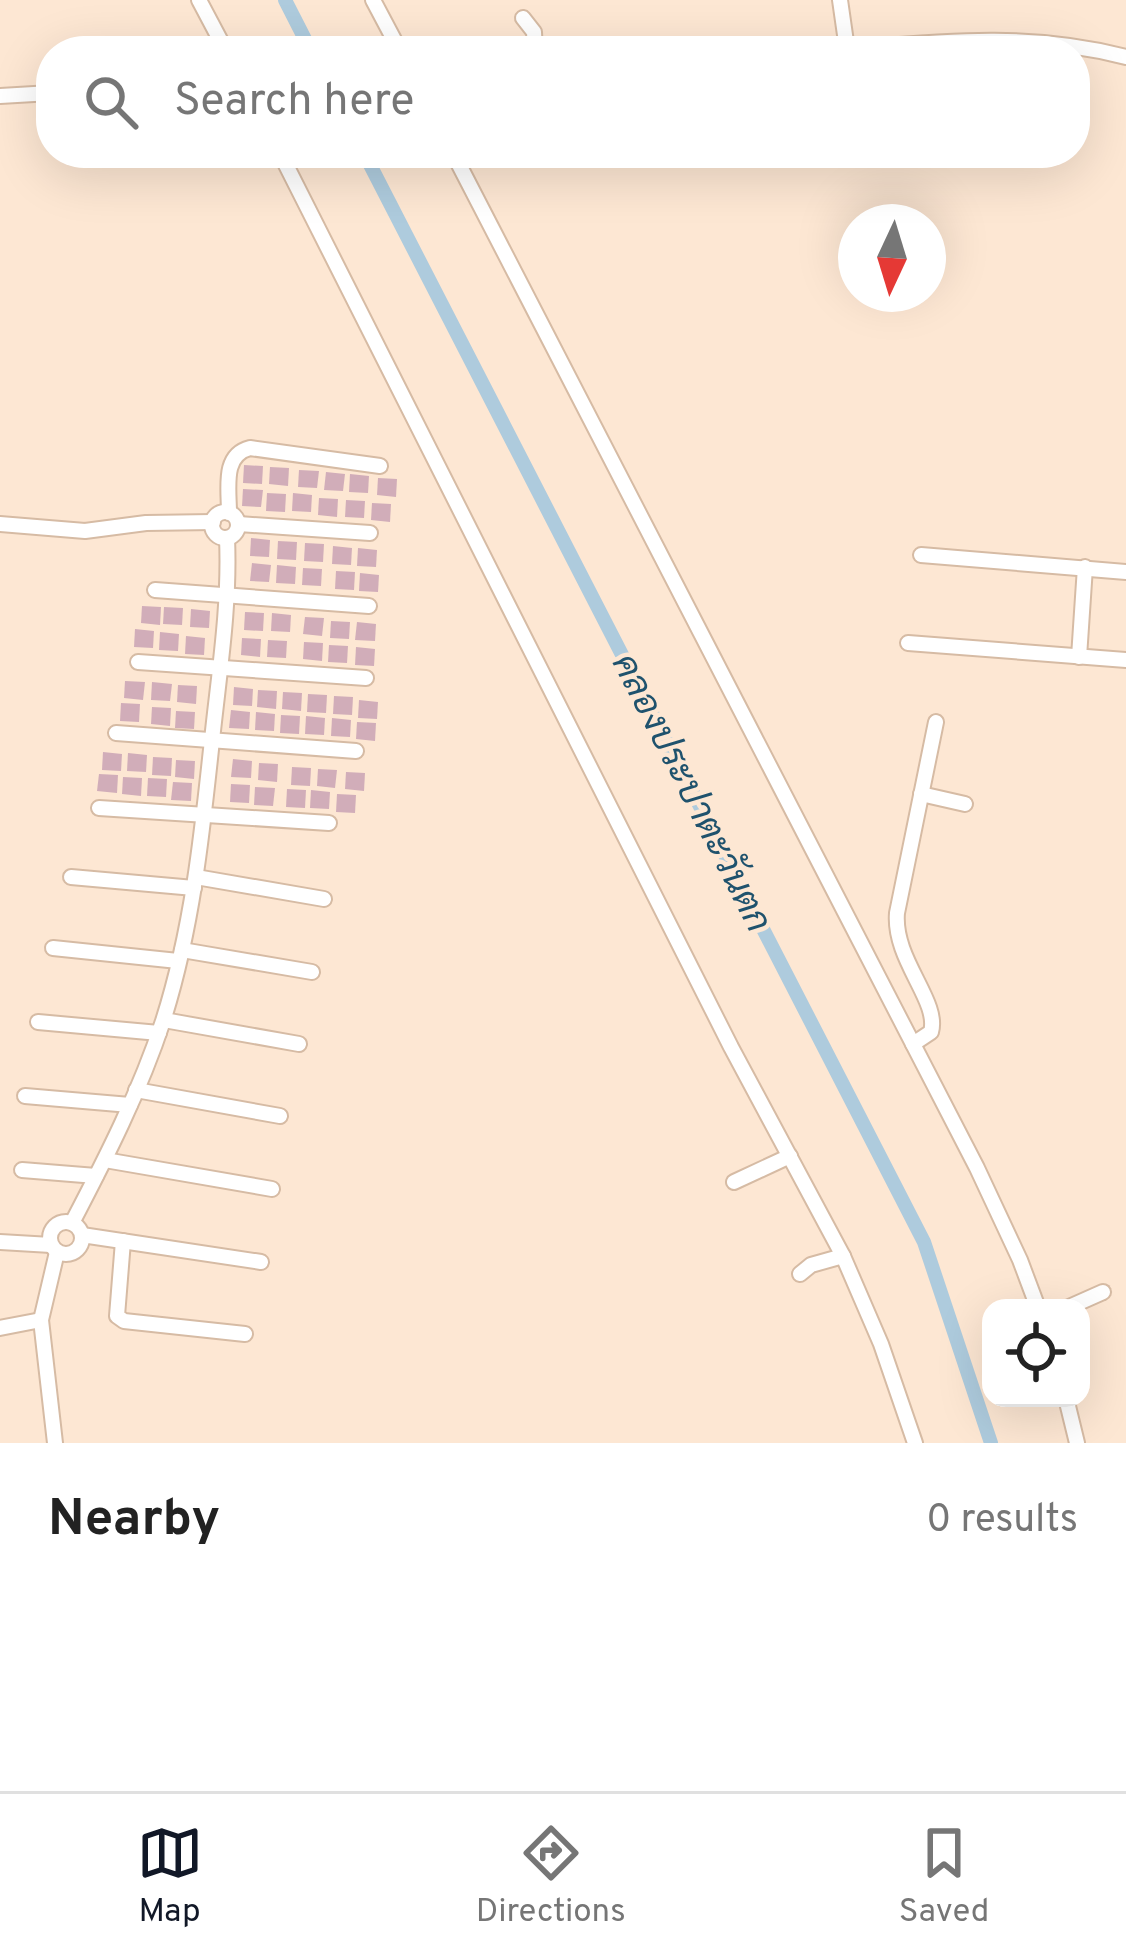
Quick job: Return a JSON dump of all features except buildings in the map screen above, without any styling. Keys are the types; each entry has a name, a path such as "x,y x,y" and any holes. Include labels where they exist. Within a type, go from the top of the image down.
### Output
{"street":[{"path":"199,0 218,36"},
{"path":"373,0 392,36"},
{"path":"840,0 845,36"},
{"path":"523,18 534,36"},
{"path":"1090,49 1126,57"},
{"path":"0,96 36,94"},
{"path":"288,168 843,1256 915,1443"},
{"path":"461,168 913,1044 1020,1259 1035,1299"},
{"path":"213,521 217,536 236,534 230,462 240,451 250,448 380,466"},
{"path":"0,524 85,531 213,521 219,514 370,533"},
{"path":"0,1242 73,1253 81,1244 77,1229 96,1176 161,1026 180,956 205,814 228,595 226,538"},
{"path":"921,555 1126,572"},
{"path":"1078,657 1085,567"},
{"path":"155,590 369,606"},
{"path":"908,643 1126,660"},
{"path":"139,662 366,678"},
{"path":"913,1044 931,1032 934,1018 899,948 896,930 936,722"},
{"path":"116,734 356,751"},
{"path":"920,794 965,804"},
{"path":"99,808 328,823"},
{"path":"71,877 195,883 324,899"},
{"path":"53,948 180,956 312,972"},
{"path":"38,1022 161,1026 299,1044"},
{"path":"26,1096 133,1097 280,1116"},
{"path":"734,1182 790,1156"},
{"path":"105,1160 272,1189"},
{"path":"22,1170 96,1176"},
{"path":"55,1443 41,1320 54,1227 261,1262"},
{"path":"123,1241 117,1316 124,1321 245,1334"},
{"path":"812,1267 843,1256"},
{"path":"1087,1299 1103,1292"},
{"path":"0,1328 41,1320"},
{"path":"1068,1407 1077,1443"}],"waterway":[{"name":"คลองประปาตะวันตก","path":"285,0 303,36"},
{"name":"คลองประปาตะวันตก","path":"372,168 924,1242 991,1443"}]}
